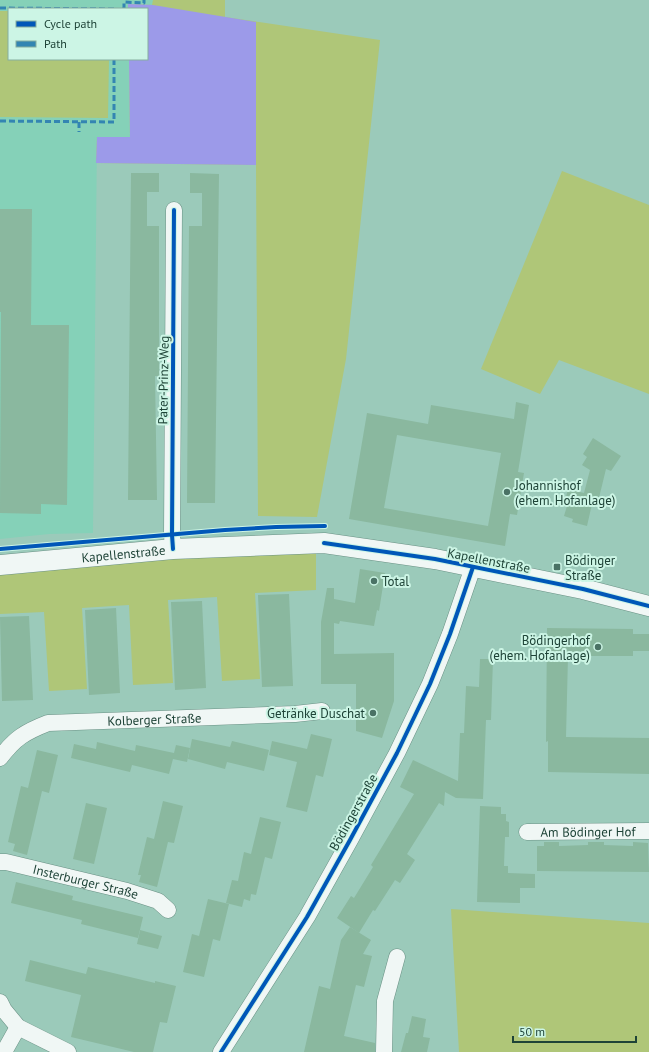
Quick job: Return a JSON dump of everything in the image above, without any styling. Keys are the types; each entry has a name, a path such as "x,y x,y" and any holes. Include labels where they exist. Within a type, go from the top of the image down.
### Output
{"main road":[{"name":"Kapellenstraße","path":"0,565 173,549 324,543 385,551 473,567 583,589 649,606"}],"street":[{"name":"Pater-Prinz-Weg","path":"173,549 174,210"},
{"name":"Bödingerstraße","path":"221,1052 307,917 397,753 450,634 473,567"},
{"name":"Kolberger Straße","path":"0,758 10,744 26,732 48,723 295,714 322,711"},
{"name":"Am Bödinger Hof","path":"527,832 649,831"},
{"name":"Insterburger Straße","path":"0,862 6,862 127,891 158,901 168,910"},
{"path":"384,1052 385,1001 397,957"},
{"path":"0,1002 4,1010 18,1027 68,1052"},
{"path":"4,1052 18,1027"}],"shaded area":[{"path":"0,0 153,0 153,5 129,4 128,8 8,8 8,60 129,60 130,137 97,138 93,533 49,534 0,539"},
{"path":"153,0 225,0 225,17 380,40 346,359 317,517 258,516 256,165 96,163 97,137 130,137 129,60 148,60 148,8 128,8 128,4 152,5"},
{"path":"128,4 153,5 256,22 256,165 96,163 97,137 130,137 129,60 148,60 148,8 128,8"},
{"path":"0,11 8,11 8,60 109,60 108,118 0,117"},
{"path":"562,171 649,205 649,394 559,360 540,394 481,369"},
{"path":"316,547 316,590 255,593 260,679 222,681 217,597 168,600 173,683 133,685 129,605 82,608 87,689 49,691 44,612 0,614 0,572"},
{"path":"451,909 649,923 649,1052 459,1052"}],"building":[{"path":"131,173 159,173 159,192 147,192 147,226 159,226 159,376 155,376 157,500 128,500"},
{"path":"190,173 219,174 215,503 187,503 189,226 202,226 202,193 190,193"},
{"path":"0,209 32,209 31,325 69,325 67,505 41,504 41,514 0,513"},
{"path":"516,402 529,405 518,472 524,473 517,515 510,514 505,546 349,519 367,413 428,424 431,405 514,419","holes":["397,435 501,453 488,526 384,508"]},
{"path":"593,438 621,456 611,471 606,469 597,506 592,504 587,526 572,522 573,519 564,516 567,506 564,505 568,489 584,493 590,470 582,465 587,457 583,454"},
{"path":"360,569 385,573 379,611 377,610 374,626 340,621 339,624 334,623 334,654 394,653 394,701 382,738 356,731 356,684 321,684 321,622 327,588 334,588 334,599 355,603"},
{"path":"289,594 293,686 262,687 258,595"},
{"path":"202,601 206,688 175,690 171,602"},
{"path":"116,608 120,693 89,695 85,610"},
{"path":"29,616 33,700 2,701 0,617"},
{"path":"547,628 633,629 633,634 649,634 649,651 633,651 633,656 568,656 566,737 649,738 649,774 548,772 548,741 546,742"},
{"path":"480,659 493,659 491,720 486,720 483,799 456,798 445,792 444,806 439,803 407,854 415,860 400,883 395,880 375,911 373,910 359,933 337,918 351,896 354,898 373,867 371,865 414,794 400,787 413,760 458,781 460,733 464,733 466,686 479,687"},
{"path":"311,734 332,739 323,777 316,775 307,812 286,807 297,762 269,755 272,741 307,749"},
{"path":"192,739 230,747 232,741 269,750 264,771 227,762 225,769 188,759"},
{"path":"97,742 135,751 136,745 174,753 176,745 190,748 187,762 173,759 169,774 132,765 130,772 71,758 74,744 96,749"},
{"path":"37,750 58,755 49,793 42,791 27,855 13,851 15,844 8,842 21,786 28,788"},
{"path":"163,801 183,806 174,843 168,842 157,887 139,882 141,875 138,875 147,837 154,839"},
{"path":"86,803 107,808 94,864 73,859"},
{"path":"480,806 501,807 501,814 506,814 506,821 509,822 509,837 505,837 504,866 508,866 508,873 535,874 535,888 520,888 520,903 477,902"},
{"path":"260,817 281,822 272,859 265,857 256,895 251,894 250,901 244,899 242,907 226,903 232,880 238,881 244,852 251,854"},
{"path":"544,842 559,842 559,846 588,845 588,842 604,842 604,845 633,846 633,842 648,843 649,872 537,871 537,846 544,846"},
{"path":"16,882 73,896 72,900 143,917 138,938 81,924 82,920 11,903"},
{"path":"208,899 229,904 220,941 213,939 204,977 183,972 192,934 199,936"},
{"path":"350,927 371,940 363,954 372,956 364,987 356,985 344,1036 375,1043 375,1052 304,1052 319,986 330,989 341,940"},
{"path":"140,930 162,936 158,949 137,944"},
{"path":"30,960 86,974 88,967 155,983 155,981 176,986 167,1023 160,1022 153,1052 134,1052 71,1037 81,995 25,981"},
{"path":"412,1016 426,1019 423,1037 430,1038 427,1052 401,1052"}],"marked path":[{"path":"124,8 124,2 144,3 144,0"},
{"path":"0,8 8,8"},
{"path":"0,121 114,122 114,60"},
{"path":"79,122 79,132"}],"cycle path":[{"path":"173,549 174,210"},
{"path":"0,549 225,530 325,526"},
{"path":"324,543 435,559 583,589 649,606"},
{"path":"221,1052 307,917 397,753 430,684 450,634 473,567"}],"place":[{"name":"Johannishof (ehem. Hofanlage)","path":"507,492"},
{"name":"Bödinger Straße","path":"557,567"},
{"name":"Total","path":"374,581"},
{"name":"Bödingerhof (ehem. Hofanlage)","path":"598,647"},
{"name":"Getränke Duschat","path":"373,713"}]}
